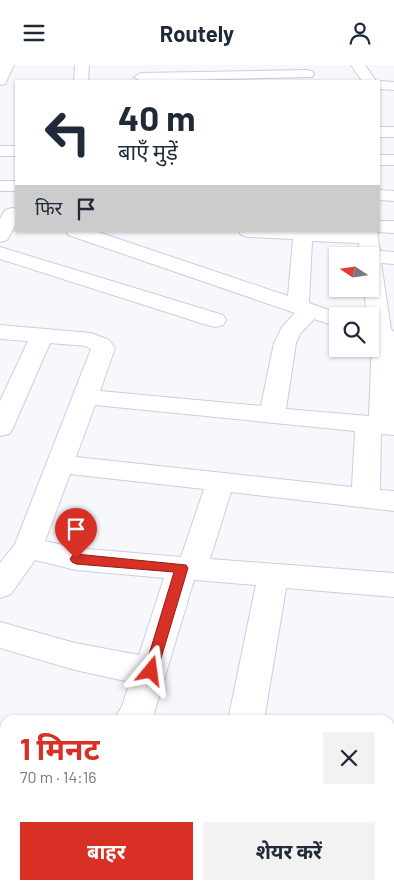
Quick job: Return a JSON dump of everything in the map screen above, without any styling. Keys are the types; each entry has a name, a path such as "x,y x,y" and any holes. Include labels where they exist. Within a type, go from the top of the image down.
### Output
{"street":[{"path":"0,81 7,65"},
{"path":"81,80 82,65"},
{"path":"358,65 368,80"},
{"path":"140,74 200,79 248,78 307,73"},
{"path":"380,85 394,86"},
{"path":"380,132 394,132"},
{"path":"0,151 15,151"},
{"path":"380,160 394,160"},
{"path":"0,186 15,186"},
{"path":"380,195 394,196"},
{"path":"0,235 9,214"},
{"path":"266,232 371,238 394,227"},
{"path":"78,232 329,317"},
{"path":"272,414 285,343 303,309 303,234"},
{"path":"371,238 394,258"},
{"path":"366,497 381,425 382,333 385,304 371,238"},
{"path":"0,253 215,320"},
{"path":"0,332 90,340 101,345 103,348 28,548 0,586"},
{"path":"0,428 42,337"},
{"path":"86,397 381,425"},
{"path":"60,464 394,501"},
{"path":"137,715 187,569 220,482"},
{"path":"28,548 76,559 394,585"},
{"path":"247,715 273,575"},
{"path":"0,635 42,648 114,666 151,671"}],"route":[{"path":"76,559 182,568 151,671"}]}
